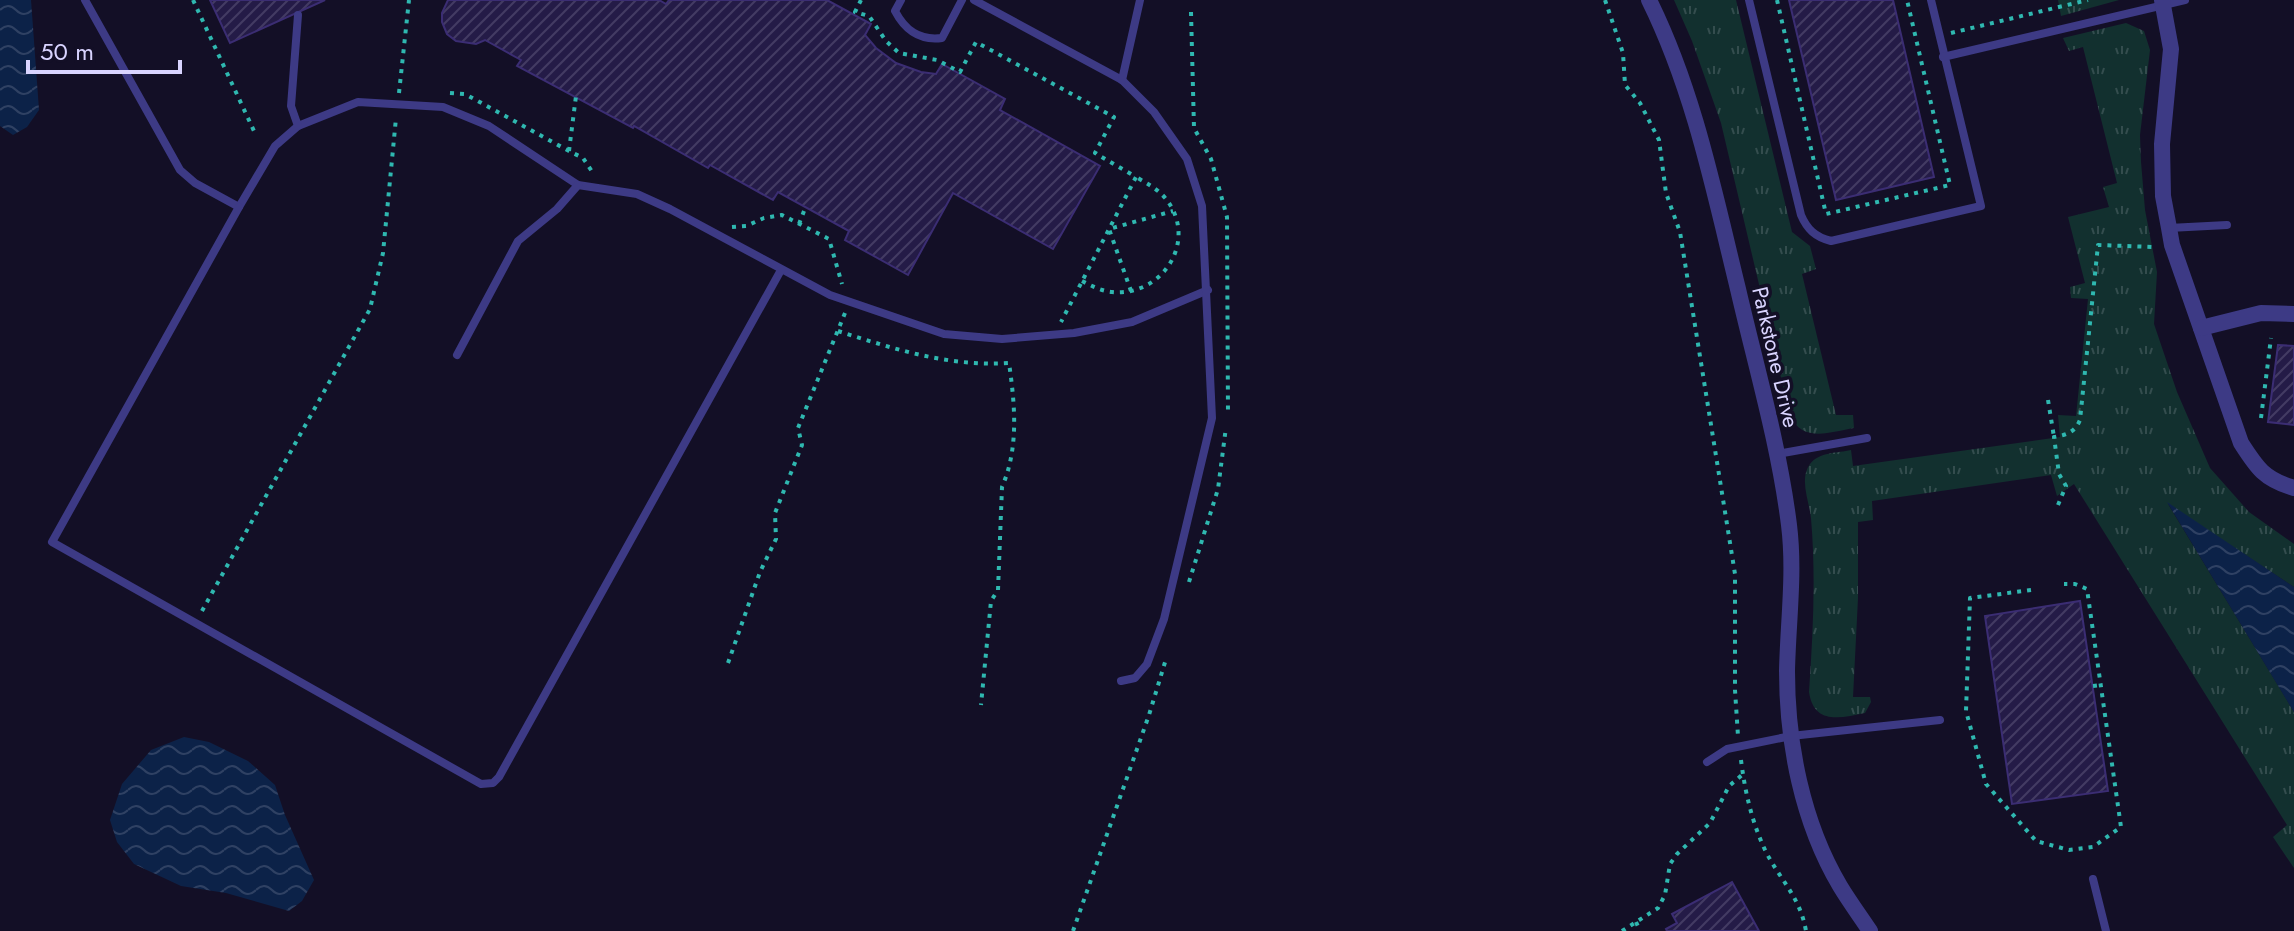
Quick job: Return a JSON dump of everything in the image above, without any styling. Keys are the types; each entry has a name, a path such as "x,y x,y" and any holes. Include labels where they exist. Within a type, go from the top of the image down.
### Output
{"street":[{"name":"Parkstone Drive","path":"1649,0 1686,88 1704,149 1776,454 1789,528 1791,582 1787,701 1803,795 1818,841 1839,884 1870,931"},
{"path":"2162,3 2171,49 2162,144 2163,196 2172,245 2241,443 2256,467 2272,481 2294,488"},
{"path":"2201,328 2261,313 2294,314"}],"lane":[{"path":"85,0 180,170 195,183 239,207"},
{"path":"901,0 895,11 900,21 917,36 933,39 942,38 962,0"},
{"path":"974,0 1122,80 1154,112 1187,159 1202,206 1212,418 1164,619 1147,664 1135,678 1121,681"},
{"path":"1122,80 1140,0"},
{"path":"1749,0 1801,215 1805,224 1820,238 1842,240 1981,206 1931,0"},
{"path":"1943,57 2185,0"},
{"path":"298,15 291,106 298,126"},
{"path":"781,270 493,783 481,784 52,542 275,146 298,126 358,102 443,107 489,126 578,185 637,194 849,302 944,334 1002,339 1074,333 1132,322 1208,290"},
{"path":"457,355 518,241 557,209 578,185"},
{"path":"2169,228 2227,225"},
{"path":"1776,454 1867,438"},
{"path":"1707,762 1717,754 1740,746 1791,736 1940,720"},
{"path":"2093,879 2106,931"}],"path":[{"path":"193,0 254,131"},
{"path":"195,623 370,309 383,253 409,0"},
{"path":"861,0 855,12 869,16 886,41 899,53 937,60 960,72 976,42 1114,117 1095,153 1156,188 1173,211 1180,237 1170,266 1152,283 1131,291 1109,292 1082,281"},
{"path":"1605,0 1623,53 1625,85 1640,103 1659,140 1666,193 1680,232 1735,574 1735,690 1743,789 1765,849 1797,898 1806,931"},
{"path":"1777,0 1826,214 1950,185 1907,0"},
{"path":"1917,41 2088,0"},
{"path":"569,151 576,96"},
{"path":"1060,324 1136,177"},
{"path":"799,224 804,211"},
{"path":"1109,229 1173,211"},
{"path":"1109,229 1131,291"},
{"path":"2054,437 2066,435 2076,428 2080,420 2098,245 2152,247"},
{"path":"728,663 760,572 776,539 775,513 802,445 798,428 849,302"},
{"path":"838,331 928,358 987,365 1009,363 1015,403 1014,437 1009,472 1002,487 998,590 991,601 981,705"},
{"path":"2261,418 2271,338"},
{"path":"2048,400 2059,474 2066,486 2058,505"},
{"path":"2031,590 1970,598 1966,711 1986,784 2036,841 2069,850 2093,847 2121,827 2087,589 2064,584"},
{"path":"2093,686 2101,685"},
{"path":"1622,931 1658,908 1665,895 1670,864 1710,823 1729,786 1743,774"},
{"path":"1636,922 1640,931"}],"green space":[{"path":"1674,0 1736,0 1792,232 1810,246 1816,269 1802,274 1836,415 1853,415 1854,428 1810,433 1802,430 1790,416 1721,123"},
{"path":"2058,0 2119,0 2061,16"},
{"path":"2126,23 2144,31 2150,50 2140,135 2145,210 2157,272 2154,324 2177,392 2210,468 2249,512 2294,544 2294,587 2168,504 2294,712 2294,868 2273,837 2287,825 2074,484 2057,496 2051,475 1872,501 1873,520 1858,522 1853,697 1870,697 1871,702 1865,713 1830,717 1816,710 1809,692 1813,562 1805,476 1810,464 1824,455 1851,450 1853,466 2060,437 2058,415 2076,416 2088,299 2071,298 2070,287 2085,283 2068,217 2109,207 2103,187 2117,183 2083,47 2069,51 2063,38"}],"water":[{"path":"0,0 31,0 39,110 27,127 13,135 0,126"},
{"path":"2167,502 2294,587 2294,712 2286,699"},
{"path":"184,737 209,742 248,761 275,785 314,880 302,901 289,911 226,893 181,886 134,864 117,842 110,820 122,784 151,750"}],"building":[{"path":"210,0 325,0 230,43"},
{"path":"448,0 659,0 666,4 669,0 827,0 871,24 865,35 896,63 936,74 942,64 1005,99 1000,110 1100,166 1053,249 953,193 908,275 845,240 849,231 778,192 773,200 710,165 708,168 517,66 521,60 485,40 476,44 456,41 447,34 442,22"},
{"path":"1789,0 1893,0 1934,177 1836,200"},
{"path":"2278,345 2294,346 2294,425 2268,422"},
{"path":"2080,601 2108,791 2012,804 1985,616"},
{"path":"1732,882 1759,931 1667,931 1677,923 1672,914"}]}
